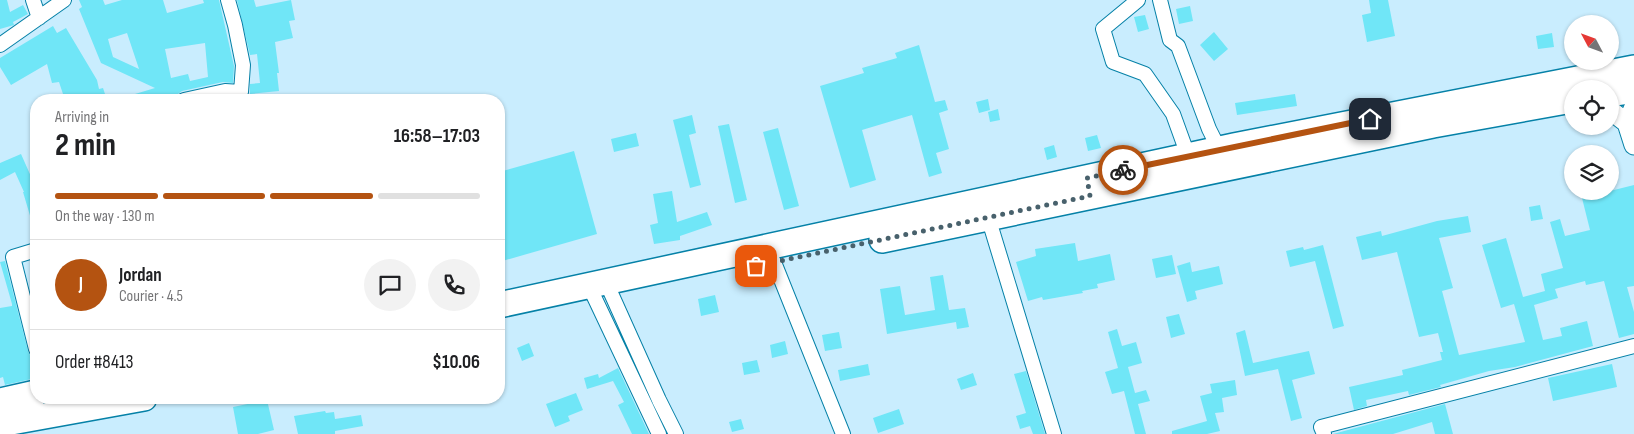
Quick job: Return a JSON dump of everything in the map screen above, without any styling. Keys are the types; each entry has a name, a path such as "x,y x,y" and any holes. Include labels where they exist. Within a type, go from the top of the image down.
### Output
{"highway":[{"path":"1191,165 1218,149 1634,68"},
{"path":"1619,92 1634,90"},
{"path":"505,317 600,290 1191,165 1564,101"},
{"path":"505,304 774,262 988,217 1088,187"},
{"path":"0,401 30,394"},
{"path":"0,424 111,404"}],"street":[{"path":"33,0 39,18"},
{"path":"0,45 64,0"},
{"path":"211,94 225,91 243,91 243,65 228,0"},
{"path":"1138,0 1103,29 1113,62 1145,74 1173,114 1191,165"},
{"path":"1160,0 1170,40 1178,46 1218,149"},
{"path":"1631,115 1634,145"},
{"path":"988,217 1054,434"},
{"path":"30,252 13,257 30,325"},
{"path":"774,262 843,434"},
{"path":"600,290 629,334 676,434"},
{"path":"600,290 614,340 659,434"},
{"path":"614,340 629,334"},
{"path":"1324,434 1321,427 1634,346"}],"building":[{"path":"0,0 7,0 10,12 23,5 28,14 13,22 14,25 0,29"},
{"path":"79,0 103,0 105,5 122,0 163,0 167,13 204,3 203,0 219,0 234,66 233,83 223,82 182,91 178,94 135,94 155,88 101,63 79,9 82,7","holes":["127,33 139,69 113,57 108,39","205,43 208,77 190,81 188,74 171,78 165,49"]},
{"path":"237,0 254,0 256,7 291,0 295,20 289,21 293,38 275,42 279,91 250,94 250,84 260,83 257,54 250,55"},
{"path":"1369,0 1388,0 1395,36 1367,42 1362,15 1371,13"},
{"path":"1190,6 1193,21 1179,24 1176,9"},
{"path":"1145,15 1149,29 1138,32 1134,17"},
{"path":"53,26 57,33 66,28 97,80 99,89 103,88 105,94 63,94 59,82 52,83 47,64 11,85 0,67 0,58"},
{"path":"1214,32 1228,49 1214,61 1200,45"},
{"path":"1552,33 1554,47 1538,49 1536,36"},
{"path":"919,45 935,102 945,100 948,110 939,113 949,149 936,153 942,173 929,177 912,115 862,130 876,180 850,188 820,86 864,73 862,68 897,58 895,53"},
{"path":"1295,94 1297,106 1237,115 1235,103"},
{"path":"988,99 990,110 979,113 976,102"},
{"path":"998,109 1000,120 990,122 988,112"},
{"path":"692,115 696,133 689,135 701,185 690,188 673,120"},
{"path":"729,124 747,200 735,203 718,126"},
{"path":"778,128 799,206 784,210 763,132"},
{"path":"636,133 639,146 614,152 611,139"},
{"path":"1097,135 1101,148 1088,151 1085,138"},
{"path":"1054,145 1057,157 1047,160 1044,148"},
{"path":"574,151 597,234 505,260 505,170"},
{"path":"21,154 30,174 30,216 24,192 15,172 0,180 0,163"},
{"path":"1634,185 1634,286 1627,287 1634,312 1634,334 1619,338 1604,281 1586,285 1585,281 1555,289 1558,298 1534,305 1543,340 1562,336 1560,328 1587,321 1593,346 1515,367 1489,371 1440,385 1441,387 1409,395 1408,391 1366,400 1367,406 1354,410 1349,387 1403,375 1402,370 1442,360 1440,352 1443,352 1438,333 1419,337 1397,252 1362,260 1356,237 1381,231 1382,236 1437,221 1468,216 1471,232 1439,238 1453,288 1442,291 1459,355 1525,342 1514,304 1501,308 1482,245 1506,238 1523,297 1545,291 1541,274 1563,268 1550,222 1560,219 1565,236 1590,230 1582,200 1619,200 1619,189"},
{"path":"672,191 677,222 707,212 712,225 680,236 680,240 654,244 650,225 658,223 653,194"},
{"path":"1540,205 1543,219 1531,221 1529,207"},
{"path":"1075,243 1078,261 1110,254 1115,280 1097,284 1098,288 1082,291 1083,293 1043,300 1042,297 1028,301 1016,262 1036,256 1035,249"},
{"path":"1323,245 1344,326 1333,329 1315,261 1290,267 1286,251 1303,247 1304,250"},
{"path":"1172,255 1176,274 1156,278 1152,259"},
{"path":"5,261 30,355 30,379 5,385 3,377 0,378 0,308 12,306 12,304 0,262"},
{"path":"1190,262 1192,272 1219,266 1223,284 1195,291 1197,299 1187,302 1177,266"},
{"path":"943,275 949,310 965,308 969,327 957,329 956,322 887,334 880,289 900,286 905,315 935,310 930,277"},
{"path":"715,295 719,312 701,316 698,299"},
{"path":"1179,314 1185,334 1171,338 1166,317"},
{"path":"1117,329 1122,346 1136,342 1142,363 1128,367 1135,393 1146,390 1150,401 1138,404 1146,434 1135,434 1124,391 1112,394 1105,372 1118,368 1108,332"},
{"path":"1245,330 1253,363 1309,351 1315,374 1292,380 1302,418 1291,421 1278,369 1245,376 1236,333"},
{"path":"839,332 842,348 825,351 822,335"},
{"path":"785,341 788,354 772,358 770,345"},
{"path":"529,343 534,356 522,361 517,348"},
{"path":"757,360 760,372 744,375 742,363"},
{"path":"868,364 870,375 840,381 838,370"},
{"path":"1612,364 1617,387 1553,401 1548,378"},
{"path":"618,368 649,434 632,434 618,405 624,402 613,381 587,389 584,378 598,374 599,378"},
{"path":"1026,371 1045,434 1033,434 1030,426 1020,429 1016,416 1026,413 1014,374"},
{"path":"973,373 977,385 961,390 957,379"},
{"path":"1235,380 1237,395 1222,398 1224,412 1215,413 1220,431 1207,434 1172,434 1172,431 1207,421 1200,396 1212,393 1210,384"},
{"path":"576,393 583,410 568,416 570,421 555,427 546,404"},
{"path":"248,404 268,404 274,430 258,434 238,434 233,407"},
{"path":"1445,404 1453,434 1435,434 1432,422 1393,434 1333,434"},
{"path":"899,409 904,424 878,433 873,418"},
{"path":"325,411 326,413 334,412 335,419 361,415 363,426 335,431 335,434 298,434 294,416"},
{"path":"741,419 744,429 732,432 729,422"}],"way so far":[{"path":"756,266 1090,196 1087,178 1123,170"}],"route":[{"path":"1123,170 1370,119"}]}
